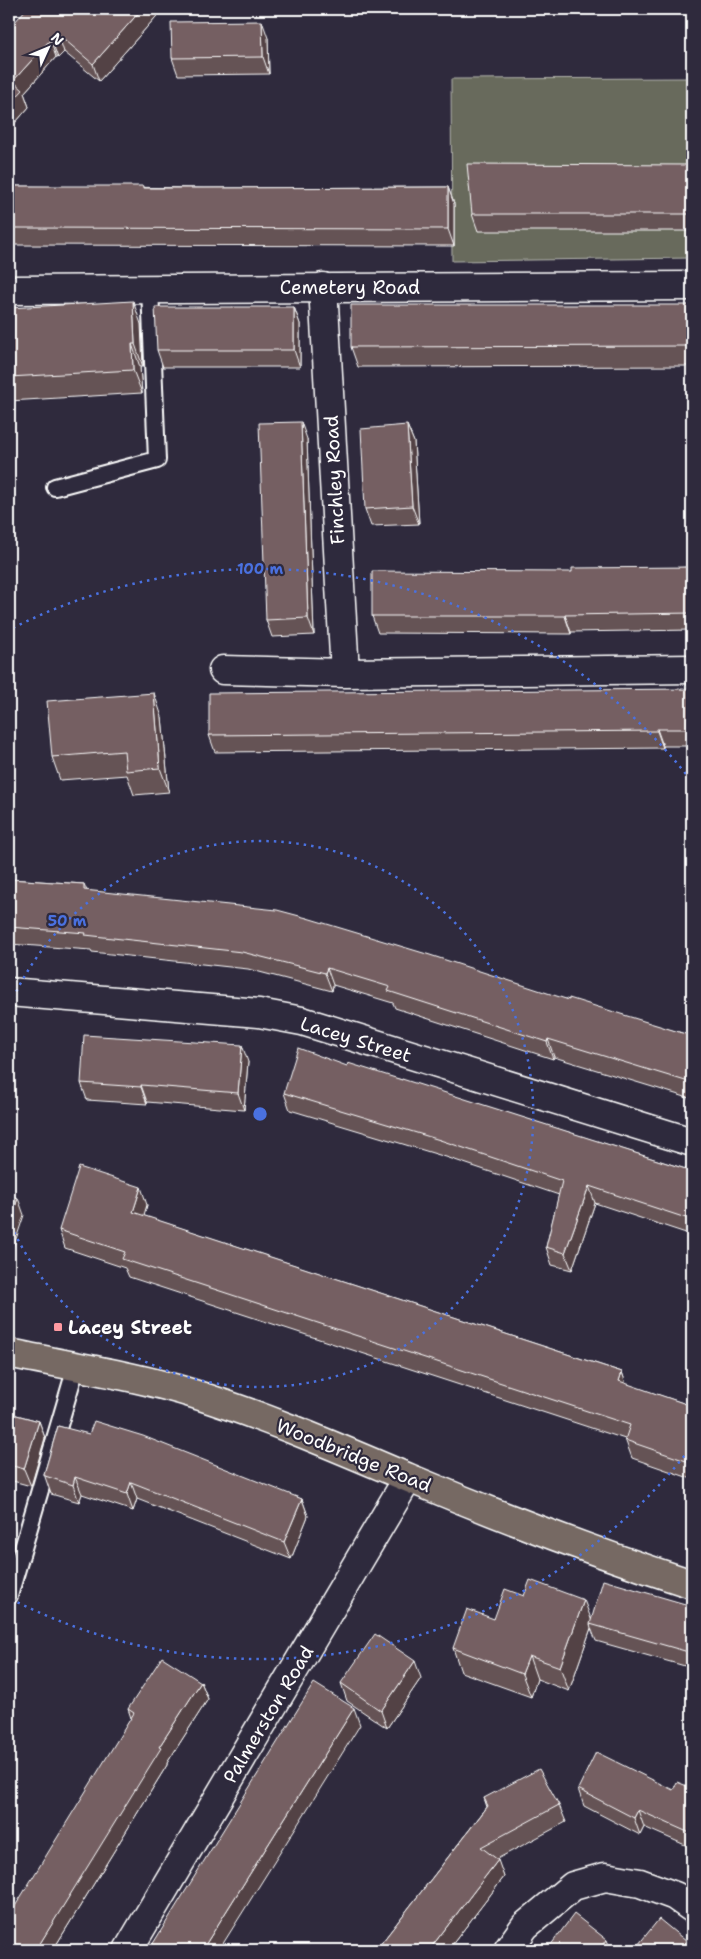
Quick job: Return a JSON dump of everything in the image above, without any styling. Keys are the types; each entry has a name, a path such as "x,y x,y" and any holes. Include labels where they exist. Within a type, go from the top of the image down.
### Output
{"main road":[{"name":"Woodbridge Road","path":"9,1353 128,1376 192,1393 260,1416 510,1519 692,1584"}],"street":[{"name":"Cemetery Road","path":"9,290 692,286"},
{"name":"Finchley Road","path":"323,287 345,673"},
{"path":"223,670 345,673 692,669"},
{"name":"Lacey Street","path":"9,992 259,1013 302,1021 692,1142"},
{"name":"Palmerston Road","path":"128,1950 408,1478"},
{"path":"508,1950 525,1926 573,1886 605,1877 640,1883 675,1896 692,1908"}],"lane":[{"path":"56,487 157,460 150,288"},
{"path":"9,1596 76,1367"}],"green space":[{"path":"692,78 692,258 452,261 451,79"}],"building":[{"path":"26,9 142,9 93,64 58,34 52,41 50,40 13,81 23,90 9,105 9,29"},
{"path":"262,21 263,57 172,58 171,22"},
{"path":"467,164 692,165 692,214 472,214"},
{"path":"9,186 143,186 143,188 448,187 448,229 9,228"},
{"path":"133,301 135,344 132,344 133,370 9,377 9,308"},
{"path":"351,305 692,305 692,346 351,347"},
{"path":"155,307 294,307 294,350 157,350"},
{"path":"301,422 308,618 266,620 259,423"},
{"path":"407,425 412,506 365,509 361,429"},
{"path":"692,567 692,613 565,616 372,616 372,571 572,572 572,568"},
{"path":"692,689 692,729 657,729 657,731 209,735 209,693"},
{"path":"154,693 160,768 126,771 124,751 52,757 47,701"},
{"path":"9,879 84,884 84,890 277,910 307,918 569,1000 569,998 692,1036 692,1083 548,1039 547,1042 388,991 390,987 327,968 325,973 242,952 85,935 86,933 9,927"},
{"path":"84,1035 242,1045 238,1093 141,1085 141,1087 81,1083"},
{"path":"298,1048 347,1066 348,1063 402,1079 692,1171 692,1220 589,1186 565,1253 546,1247 562,1181 440,1140 284,1093"},
{"path":"79,1167 141,1187 133,1212 622,1372 619,1381 692,1406 692,1463 625,1440 630,1425 122,1259 125,1252 59,1230"},
{"path":"9,1195 18,1198 9,1225"},
{"path":"9,1413 39,1421 24,1469 9,1465"},
{"path":"94,1421 143,1436 302,1499 284,1542 131,1482 127,1494 75,1477 73,1485 45,1476 58,1426 89,1434"},
{"path":"530,1580 584,1600 560,1667 529,1656 522,1674 453,1648 467,1609 494,1619 505,1589 524,1596"},
{"path":"603,1580 692,1606 692,1653 590,1624"},
{"path":"375,1634 415,1661 381,1711 341,1683"},
{"path":"162,1657 201,1682 159,1747 161,1748 36,1950 9,1950 9,1916 134,1713 128,1709"},
{"path":"314,1683 354,1708 202,1950 149,1950"},
{"path":"596,1752 673,1790 677,1782 692,1788 692,1834 638,1810 634,1818 578,1789"},
{"path":"539,1769 559,1805 481,1847 498,1860 429,1950 376,1950 488,1806 484,1798"},
{"path":"574,1914 607,1940 599,1950 547,1950"},
{"path":"659,1919 692,1946 692,1950 634,1950"}],"place":[{"name":"Lacey Street","path":"58,1327"}]}
